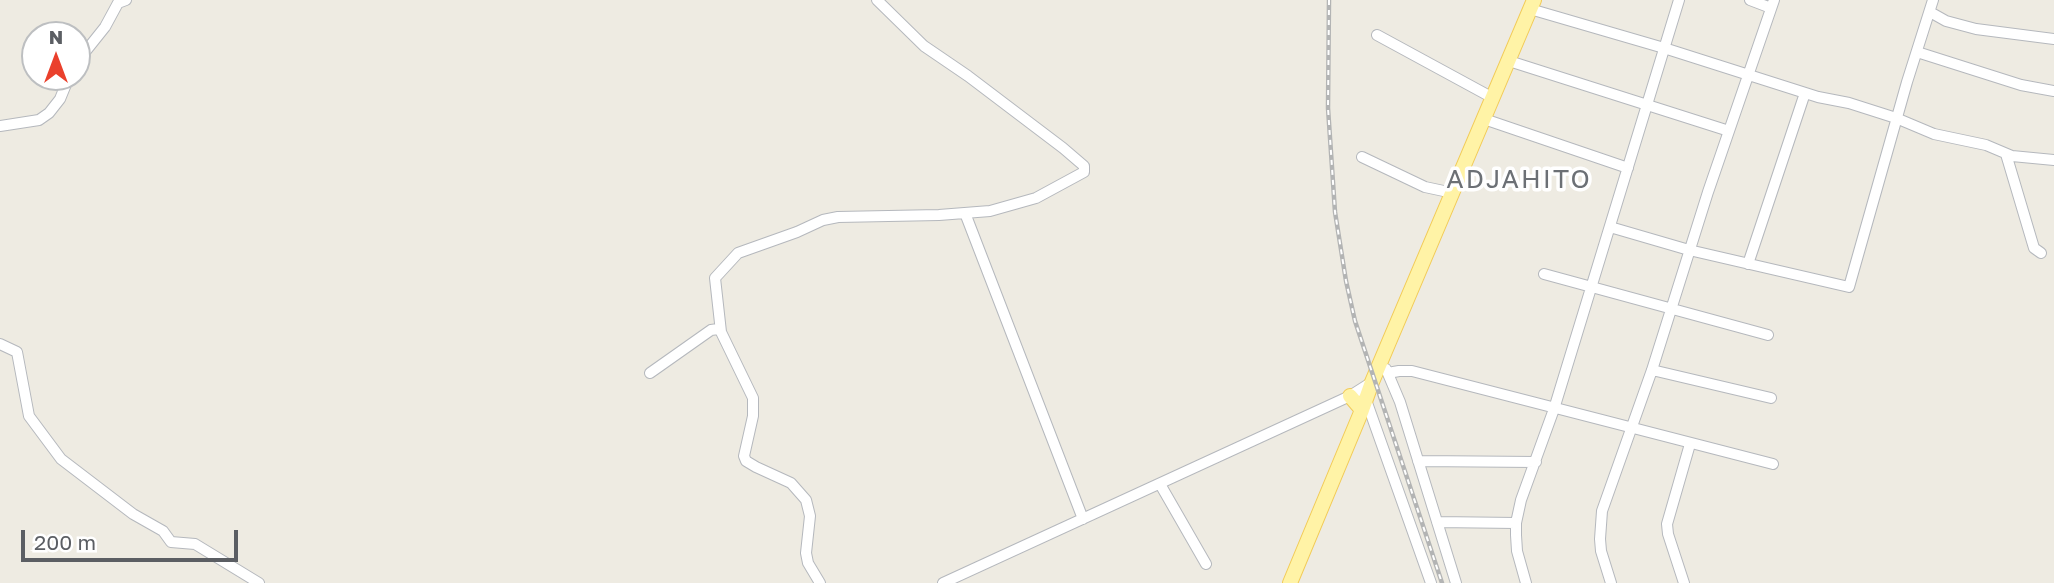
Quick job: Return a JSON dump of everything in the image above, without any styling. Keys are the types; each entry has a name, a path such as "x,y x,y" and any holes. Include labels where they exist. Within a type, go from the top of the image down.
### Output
{"main road":[{"path":"1290,583 1372,382 1384,367 1532,4"},
{"path":"1350,396 1364,405"}],"street":[{"path":"91,44 105,27 118,3 126,0"},
{"path":"820,583 808,564 806,552 810,516 806,500 791,483 756,467 746,461 744,456 753,416 753,398 721,332 715,278 738,253 822,220 838,217 883,218 990,211 1036,198 1085,169 1063,148 998,98 924,46 877,0"},
{"path":"1526,583 1517,551 1516,523 1521,500 1554,409 1679,0"},
{"path":"1611,583 1601,551 1602,511 1773,4 1750,0"},
{"path":"1610,227 1689,250 1844,288 1849,287 1896,118 1933,0"},
{"path":"1532,4 1747,75 1896,118 1934,134 1986,145 2006,154 2054,160"},
{"path":"1930,12 1946,21 1976,29 2054,39"},
{"path":"1377,35 1493,98"},
{"path":"1917,52 2021,85 2054,91"},
{"path":"1509,61 1729,131"},
{"path":"0,127 39,120 49,113 63,91"},
{"path":"1748,264 1805,93"},
{"path":"1485,119 1628,168"},
{"path":"2006,154 2034,247 2041,253"},
{"path":"1362,157 1425,187 1453,193"},
{"path":"965,213 1083,519"},
{"path":"1544,274 1768,335"},
{"path":"650,373 710,330 718,329 721,332"},
{"path":"0,344 17,352 29,416 51,448 70,467 133,514 163,531 171,542 195,544 259,583"},
{"path":"1384,367 1412,371 1773,464"},
{"path":"1384,367 1400,402 1456,583"},
{"path":"1651,370 1771,398"},
{"path":"943,583 1350,396 1372,382"},
{"path":"1364,405 1431,583"},
{"path":"1684,583 1667,524 1690,444"},
{"path":"1418,461 1535,462"},
{"path":"1160,484 1206,564"},
{"path":"1437,522 1516,523"}],"railway":[{"path":"1329,0 1328,108 1335,212 1346,281 1355,321 1442,583"}],"district":[{"name":"ADJAHITO","path":"1519,180"}]}
